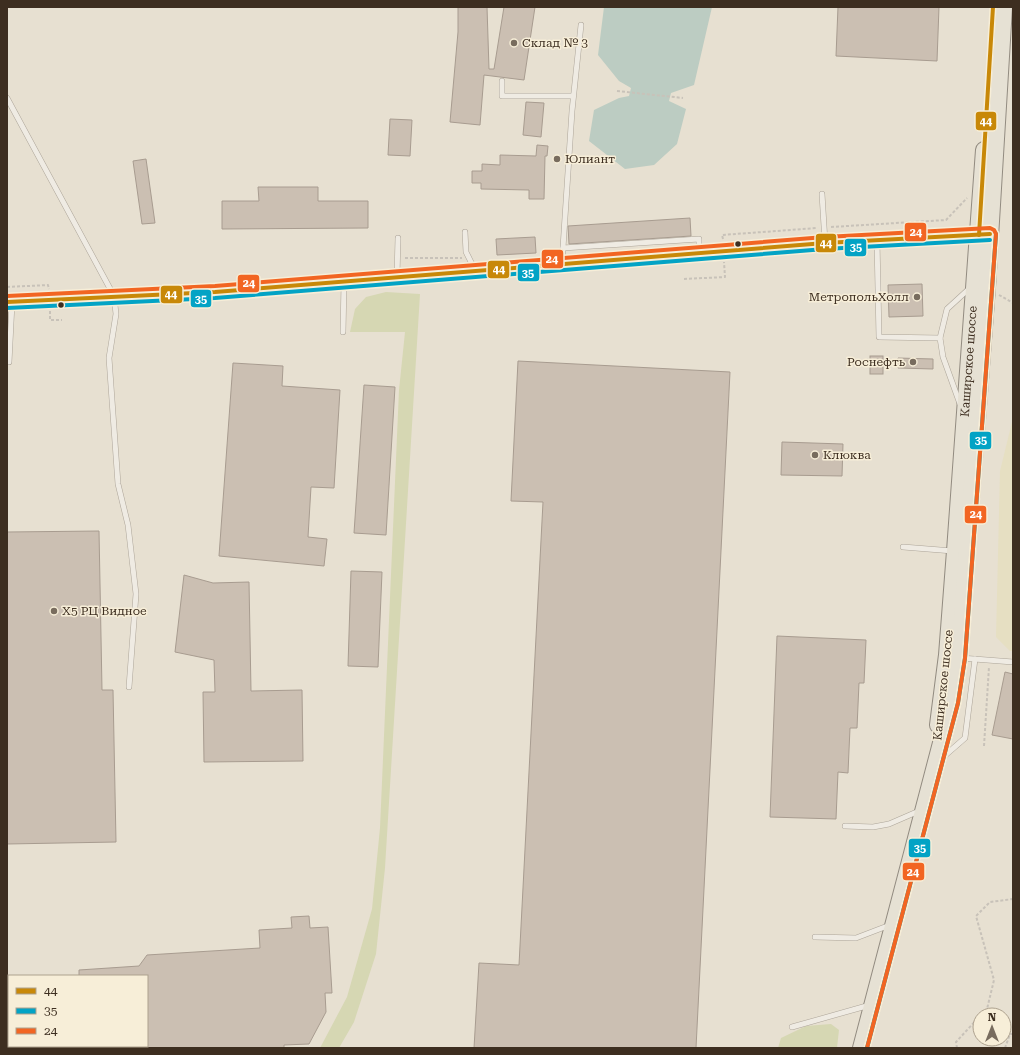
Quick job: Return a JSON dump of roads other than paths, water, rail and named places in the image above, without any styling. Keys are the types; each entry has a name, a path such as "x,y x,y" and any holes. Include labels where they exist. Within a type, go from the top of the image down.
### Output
{"main road":[{"name":"Каширское шоссе","path":"861,1048 952,702 960,657 965,416 974,284 984,234 993,7"},
{"name":"Каширское шоссе","path":"961,552 984,234 1004,7"},
{"path":"9,302 214,292 825,243 984,234"}],"lane":[{"path":"562,263 573,96 581,25"},
{"path":"502,81 502,96 573,96"},
{"path":"7,98 114,296 116,314 109,358 118,484 128,525 136,594 129,687"},
{"path":"822,194 825,243"},
{"path":"465,232 466,252 476,271"},
{"path":"397,278 398,238"},
{"path":"563,248 699,239 698,253"},
{"path":"878,240 879,337 940,338"},
{"path":"343,332 344,282"},
{"path":"965,416 943,357 940,338 947,309 974,284"},
{"path":"9,302 9,362"},
{"path":"904,547 961,552"},
{"path":"935,764 965,738 960,657 1013,662"},
{"path":"845,826 873,827 889,824 924,810"},
{"path":"815,937 856,938 894,923"},
{"path":"792,1027 873,1004"}],"place":[{"name":"Склад № 3","path":"514,43"},
{"name":"Юлиант","path":"557,159"},
{"name":"МетропольХолл","path":"917,297"},
{"name":"Роснефть","path":"913,362"},
{"name":"Клюква","path":"815,455"},
{"name":"X5 РЦ Видное","path":"54,611"}]}
